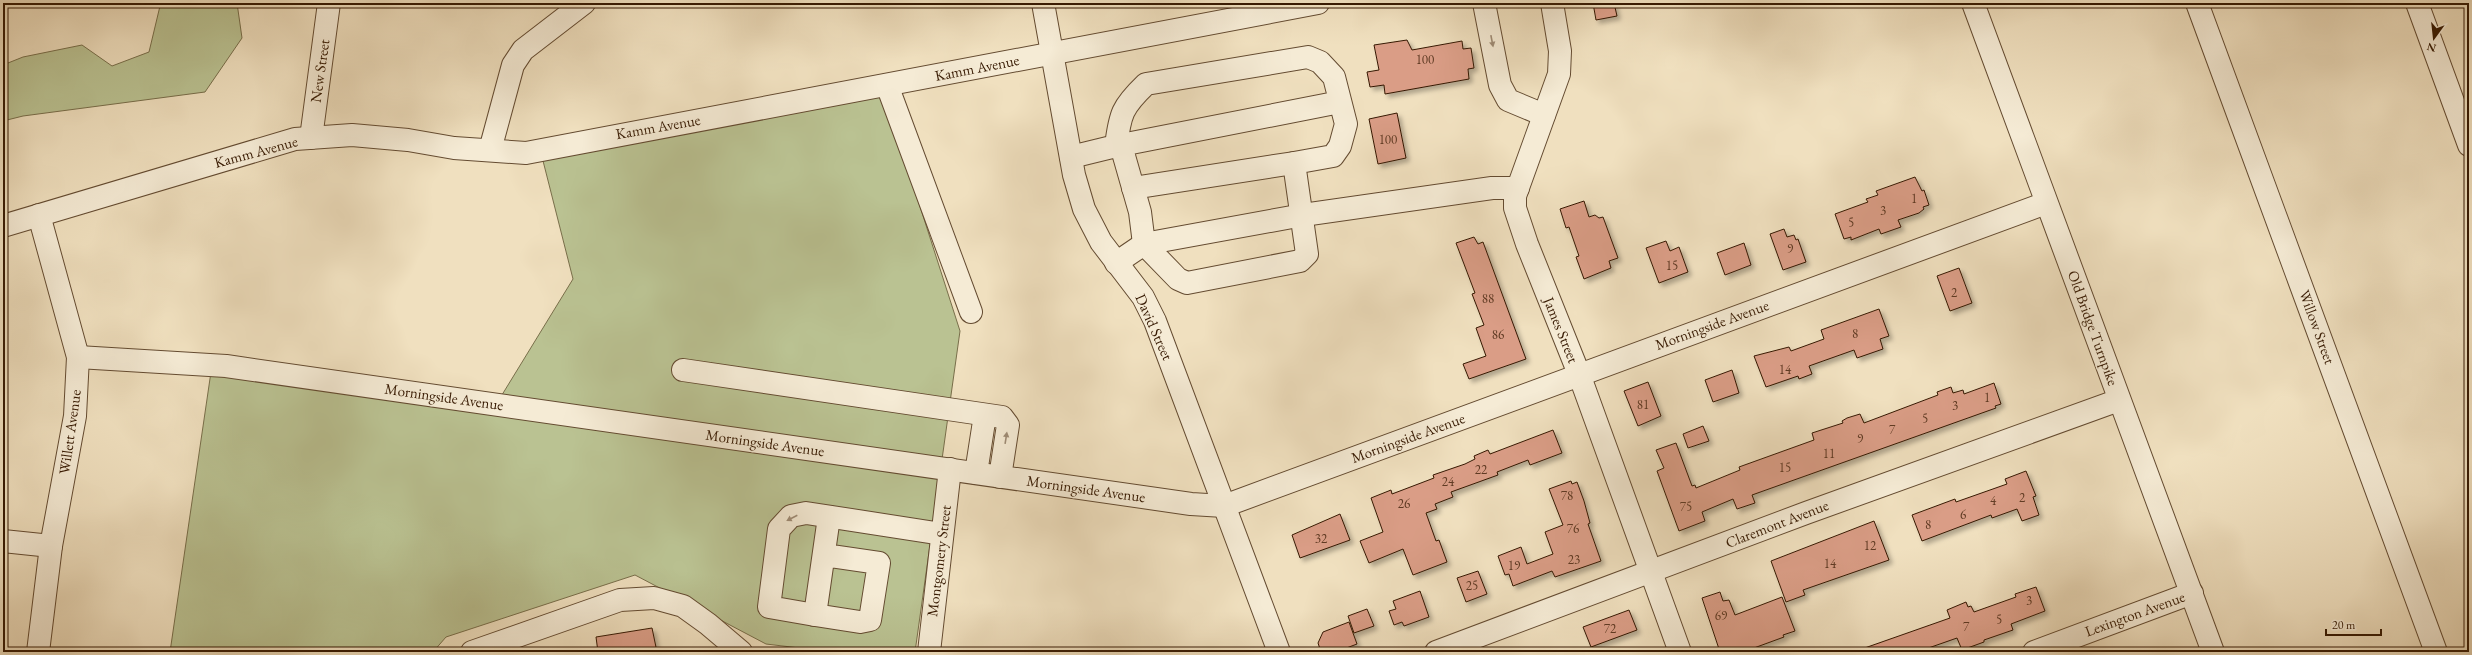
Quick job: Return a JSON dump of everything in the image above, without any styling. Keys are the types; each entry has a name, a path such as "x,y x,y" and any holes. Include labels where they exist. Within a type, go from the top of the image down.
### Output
{"street":[{"name":"New Street","path":"311,138 329,3"},
{"path":"490,150 513,64 523,50 584,3"},
{"name":"David Street","path":"1043,3 1074,175 1084,209 1101,242 1143,297 1155,321 1279,652"},
{"name":"Kamm Avenue","path":"3,226 295,139 352,135 408,140 454,148 526,153 1318,3"},
{"path":"1484,3 1500,85 1508,100 1544,115"},
{"name":"James Street","path":"1552,3 1560,51 1559,74 1515,196 1515,208 1527,244 1579,374 1653,572 1680,652"},
{"name":"Old Bridge Turnpike","path":"1973,3 2213,652"},
{"name":"Willow Street","path":"2197,3 2436,652"},
{"path":"2417,3 2469,145"},
{"path":"1116,146 1120,117 1130,100 1146,84 1308,57 1320,62 1334,77 1346,124 1340,146 1333,156 1133,188"},
{"path":"887,85 971,312"},
{"path":"1071,157 1116,146 1340,102"},
{"path":"1116,146 1122,149 1140,212 1144,244 1178,279 1188,282 1300,261 1308,254 1294,163"},
{"path":"1116,263 1144,244 1303,215 1492,188 1518,188"},
{"name":"Morningside Avenue","path":"78,357 226,366 1190,504 1224,506 2046,202"},
{"name":"Willett Avenue","path":"38,652 51,546 75,416 78,357 39,215"},
{"path":"683,370 1002,417 1008,425 1000,477"},
{"name":"Claremont Avenue","path":"1436,652 1653,572 1806,513 2119,400"},
{"path":"976,473 985,415"},
{"name":"Montgomery Street","path":"929,652 950,469"},
{"path":"824,555 879,563 870,620 860,622 770,608 779,529 791,516 806,513 942,534"},
{"path":"815,615 829,517"},
{"path":"3,541 51,546"},
{"name":"Lexington Avenue","path":"2034,652 2192,593"},
{"path":"472,652 620,600 654,598 683,606 708,624 741,652"}],"green space":[{"path":"166,3 237,3 242,38 205,92 23,116 3,121 3,65 23,57 82,45 112,66 149,52 160,6"},
{"path":"881,85 960,331 915,652 833,652 766,644 635,575 446,637 433,652 170,652 212,365 497,403 573,279 540,149"}],"building":[{"path":"1593,3 1614,3 1617,16 1596,20"},
{"path":"1407,40 1412,50 1462,41 1463,49 1471,48 1474,68 1468,69 1469,79 1385,94 1384,85 1370,87 1367,72 1379,70 1374,45"},
{"path":"1397,113 1406,158 1378,164 1369,119"},
{"path":"1915,177 1922,191 1924,190 1929,205 1923,207 1924,209 1919,213 1898,220 1901,227 1881,234 1879,229 1851,240 1851,237 1844,239 1835,214 1868,202 1866,199 1878,195 1876,191"},
{"path":"1584,201 1589,217 1595,215 1599,218 1603,217 1618,258 1609,261 1611,268 1584,279 1576,257 1579,256 1569,227 1566,228 1560,209"},
{"path":"1784,229 1787,237 1794,235 1796,240 1798,239 1806,262 1783,270 1770,234"},
{"path":"1474,237 1478,244 1483,242 1526,359 1469,379 1463,364 1486,356 1476,328 1484,325 1472,294 1475,293 1456,243"},
{"path":"1666,241 1670,251 1679,247 1688,272 1659,283 1646,248"},
{"path":"1744,243 1751,265 1725,275 1717,253"},
{"path":"1959,268 1972,303 1950,311 1937,276"},
{"path":"1879,309 1889,336 1880,339 1883,349 1857,358 1854,350 1809,366 1812,374 1799,379 1798,376 1766,387 1754,356 1789,347 1791,351 1824,339 1821,330"},
{"path":"1732,370 1739,393 1713,402 1705,380"},
{"path":"1648,382 1661,416 1638,426 1624,391"},
{"path":"1994,383 2001,404 1995,406 1996,408 1752,495 1755,503 1737,509 1733,499 1702,512 1705,521 1679,531 1657,471 1664,468 1656,450 1676,443 1692,486 1695,485 1696,488 1740,470 1739,467 1814,440 1812,433 1843,423 1842,421 1847,418 1860,414 1864,423 1938,395 1937,392 1951,387 1953,393 1963,390 1964,394"},
{"path":"1703,426 1709,441 1688,448 1683,434"},
{"path":"1553,430 1562,453 1530,465 1528,460 1497,472 1498,475 1451,492 1453,497 1435,504 1437,509 1426,513 1436,541 1439,540 1447,562 1413,575 1403,549 1369,563 1360,541 1383,532 1371,498 1391,490 1392,494 1434,478 1433,475 1465,464 1475,459 1474,456 1488,450 1490,454"},
{"path":"2026,471 2036,496 2033,497 2039,515 2022,521 2017,509 1992,518 1991,515 1922,541 1912,515 1955,499 1956,502 2007,484 2005,479"},
{"path":"1571,481 1572,484 1577,482 1590,523 1588,524 1601,561 1555,577 1552,571 1513,586 1509,574 1505,575 1498,556 1521,547 1527,564 1553,554 1545,532 1563,525 1549,489"},
{"path":"1340,514 1350,540 1300,558 1292,535"},
{"path":"1874,521 1889,560 1803,590 1805,595 1786,602 1771,561"},
{"path":"1478,571 1487,594 1466,602 1457,578"},
{"path":"2036,587 2045,611 2011,624 2013,630 1984,640 1984,642 1962,650 1957,638 1917,652 1859,652 1859,650 1950,618 1947,610 1966,602 1968,607 1971,606 1974,612 2016,597 2015,594"},
{"path":"1420,591 1429,617 1404,626 1402,622 1394,625 1389,611 1396,609 1393,601"},
{"path":"1720,592 1723,601 1729,600 1735,615 1782,597 1795,631 1783,635 1784,637 1743,652 1720,652 1702,598"},
{"path":"1367,609 1374,626 1354,633 1348,616"},
{"path":"1629,610 1637,630 1591,647 1583,627"},
{"path":"1349,622 1357,644 1336,652 1321,652 1318,643 1323,632"},
{"path":"652,628 657,652 598,652 596,637"}]}
